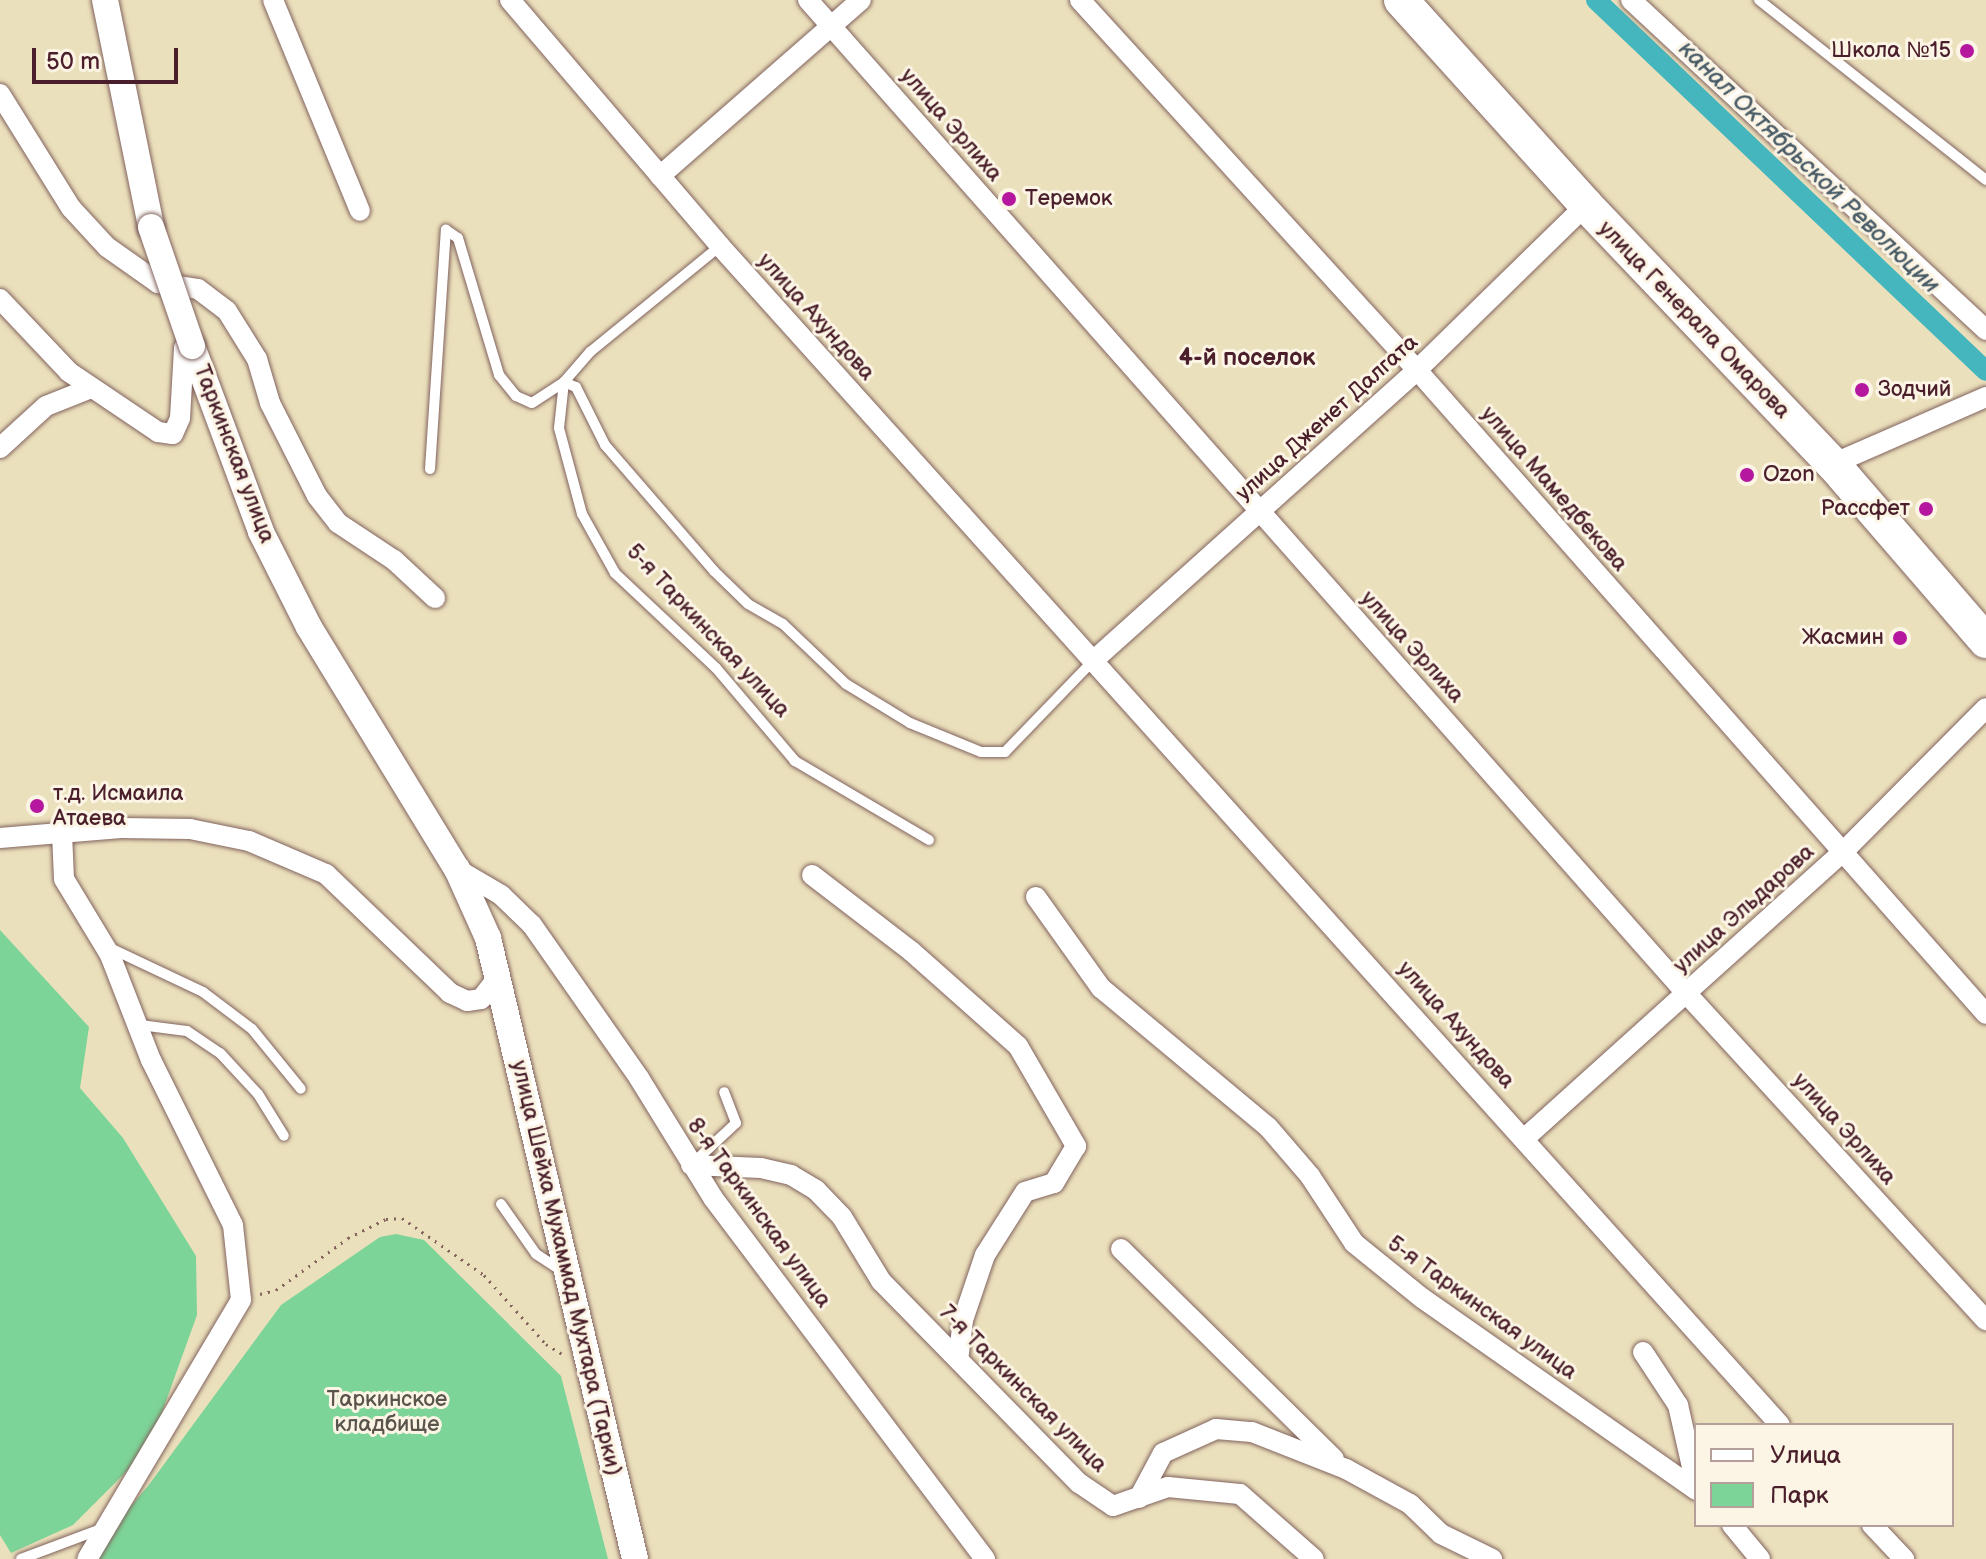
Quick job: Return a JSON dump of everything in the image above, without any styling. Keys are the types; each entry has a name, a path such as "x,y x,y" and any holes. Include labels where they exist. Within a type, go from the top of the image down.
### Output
{"main road":[{"name":"улица Генерала Омарова","path":"1403,0 1586,205 1833,464 1986,639"},
{"name":"улица Генерала Омарова","path":"1586,205 1835,463 1986,639"}],"street":[{"name":"Таркинская улица","path":"105,0 151,227 261,532 309,627 457,869"},
{"path":"273,0 360,211"},
{"name":"улица Ахундова","path":"510,0 720,246 1525,1138 1663,1300 1778,1423"},
{"name":"улица Эрлиха","path":"808,0 1686,993 1986,1320"},
{"path":"660,176 861,0"},
{"name":"улица Мамедбекова","path":"1080,0 1417,370 1986,1014"},
{"path":"1631,0 1986,330"},
{"path":"0,94 71,208 107,247 158,283 198,289 227,311 257,359 270,403 317,496 338,523 394,560 435,598"},
{"name":"улица Дженет Далгата","path":"1093,661 1417,370 1586,205"},
{"path":"0,299 69,372 158,432 173,434 180,418 184,348 192,346"},
{"path":"0,448 46,406 91,388"},
{"path":"1835,463 1982,406"},
{"name":"улица Эльдарова","path":"1525,1138 1842,853 1986,708"},
{"path":"0,838 190,829 249,841 326,874 450,993 467,1001 481,999 499,976"},
{"path":"62,833 64,879 105,945 175,1111 233,1225 241,1300 151,1455 102,1528 87,1559"},
{"name":"улица Шейха Мухаммад Мухтара (Тарки)","path":"457,869 488,938 499,976 565,1273 635,1559"},
{"name":"8-я Таркинская улица","path":"457,869 501,895 532,925 639,1078 691,1165 985,1559"},
{"path":"812,875 911,951 1018,1046 1076,1146 1054,1183 1025,1192 985,1255 963,1320 958,1359"},
{"name":"5-я Таркинская улица","path":"1036,897 1101,988 1268,1127 1310,1176 1354,1243 1422,1298 1694,1486"},
{"name":"7-я Таркинская улица","path":"691,1165 761,1168 791,1175 816,1190 842,1217 881,1281 1079,1483 1113,1506 1139,1498"},
{"path":"1121,1249 1195,1326 1239,1359 1269,1400 1346,1469"},
{"path":"1643,1352 1678,1405 1694,1478"},
{"path":"1139,1498 1163,1453 1216,1429 1252,1432 1346,1469 1410,1504 1441,1534 1492,1559"},
{"path":"1139,1498 1168,1487 1240,1494 1314,1559"},
{"path":"1734,1527 1760,1559"},
{"path":"1874,1527 1904,1559"}],"lane":[{"path":"1759,0 1986,180"},
{"path":"430,469 446,230 458,238 490,353 509,388 532,403 564,382 590,352 720,246"},
{"path":"564,382 576,387 605,445 714,571 748,604 783,624 846,684 910,723 981,752 1005,752 1093,661"},
{"name":"5-я Таркинская улица","path":"564,382 559,402 562,443 582,514 615,573 716,668 795,761 929,840"},
{"path":"105,945 203,992 252,1029 301,1089"},
{"path":"140,1025 187,1031 220,1053 258,1094 284,1136"},
{"path":"691,1165 736,1123 724,1092"},
{"path":"501,1204 536,1254 565,1273"},
{"path":"21,1559 102,1528"}],"path":[{"path":"241,1300 276,1290 348,1238 386,1219 402,1218 484,1275 546,1344 589,1371"}],"green space":[{"path":"0,930 89,1027 80,1088 123,1138 196,1256 197,1315 156,1429 136,1462 73,1525 11,1553 0,1535"},
{"name":"Таркинское кладбище","path":"396,1234 424,1240 561,1376 608,1559 92,1559 95,1548 148,1486 281,1305 380,1237"}],"waterway":[{"name":"канал Октябрьской Революции","path":"1596,0 1986,371"}],"place":[{"name":"Школа №15","path":"1967,51"},
{"name":"Теремок","path":"1009,199"},
{"name":"Зодчий","path":"1862,390"},
{"name":"Ozon","path":"1747,475"},
{"name":"Рассфет","path":"1926,509"},
{"name":"Жасмин","path":"1900,638"},
{"name":"т.д. Исмаила Атаева","path":"37,806"}],"district":[{"name":"4-й поселок","path":"1247,358"}]}
